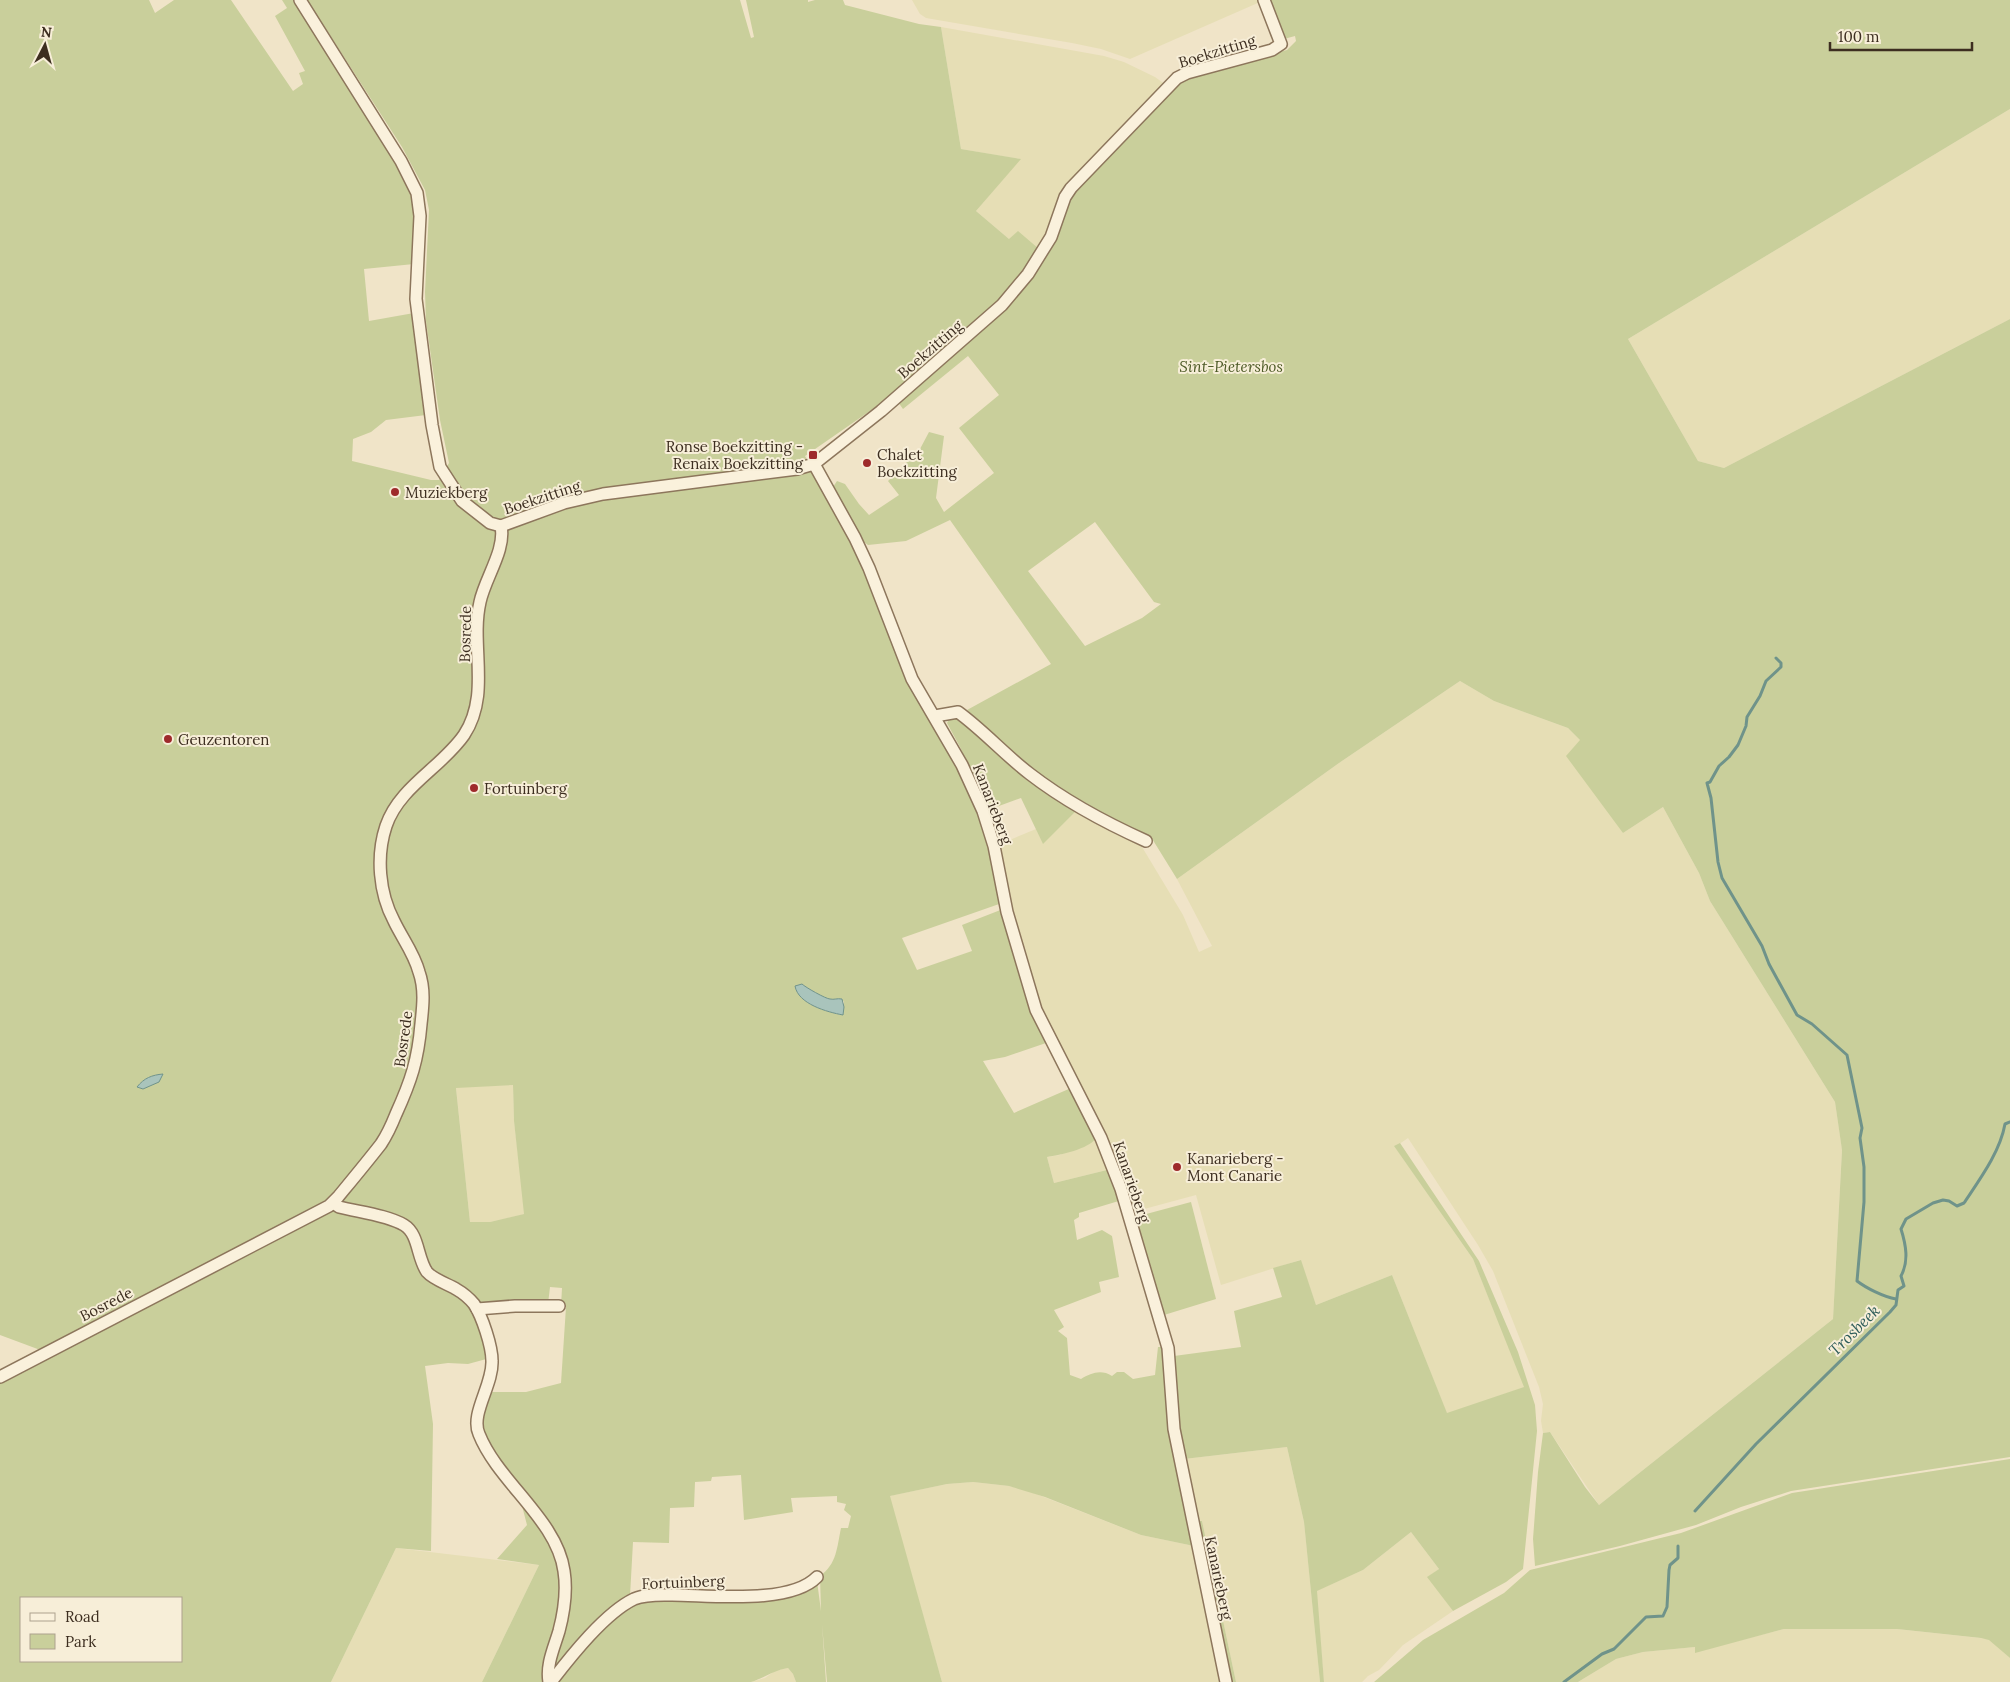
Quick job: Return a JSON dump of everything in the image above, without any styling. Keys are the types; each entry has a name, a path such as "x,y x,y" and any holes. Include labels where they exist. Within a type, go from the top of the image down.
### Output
{"street":[{"path":"300,0 401,161 417,193 420,216 416,299 432,425 440,467 462,502 490,523 501,526"},
{"name":"Boekzitting","path":"501,526 548,508 588,497 797,468 814,464 881,411 1002,305 1028,274 1051,237 1065,197 1071,188 1177,78 1187,73 1272,50 1281,44 1264,0"},
{"path":"814,464 856,538 870,568 912,679 935,716 958,712 1032,776 1061,796 1112,825 1146,841"},
{"name":"Bosrede","path":"0,1377 333,1203 384,1140 415,1069 423,1004 421,979 415,960 393,920 386,900 380,866 382,842 389,817 400,799 450,751 472,720 479,682 478,613 481,596 502,539 501,526"},
{"name":"Kanarieberg","path":"935,716 962,765 983,811 994,846 1007,912 1036,1010 1111,1161 1124,1198 1142,1265 1163,1327 1169,1352 1174,1430 1226,1682"},
{"path":"333,1203 339,1207 406,1226 412,1232 423,1266 429,1274 469,1298 477,1309 490,1345 492,1363 486,1393 476,1417 478,1434 502,1474 530,1506 552,1537 560,1551 564,1568 564,1604 559,1631 550,1657 548,1672 550,1682"},
{"path":"477,1309 515,1306 559,1306"},
{"name":"Fortuinberg","path":"550,1682 596,1629 619,1609 636,1598 661,1595 735,1596 773,1594 796,1589 817,1577"}],"shaded area":[{"path":"912,0 1259,0 1260,2 1130,59 1101,49 1072,43 926,18 920,14"},
{"path":"941,27 1104,56 1124,62 1155,77 1166,85 1039,249 1009,239 976,211 1020,159 961,149"},
{"path":"2010,109 2010,319 1724,468 1698,461 1628,339"},
{"path":"1460,681 1494,701 1568,728 1580,740 1623,833 1663,807 1699,873 1710,901 1835,1102 1842,1149 1833,1319 1599,1505 1550,1432 1543,1433 1541,1421 1543,1404 1539,1387 1493,1271 1408,1138 1395,1147 1473,1259 1525,1387 1447,1414 1392,1275 1316,1305 1300,1260 1221,1285 1196,1195 1133,1212 1114,1155 1043,1018 1017,933 1000,844 1036,829 1043,843 1078,809 1139,842 1183,915 1199,952 1212,946 1177,879 1339,763"},
{"path":"513,1085 514,1121 525,1214 490,1222 470,1222 456,1087"},
{"path":"1096,1138 1111,1169 1054,1183 1047,1157 1060,1155"},
{"path":"1287,1447 1304,1522 1320,1682 1236,1682 1202,1521 1197,1521 1184,1459"},
{"path":"973,1482 1026,1490 1141,1535 1194,1546 1222,1682 942,1682 889,1496 947,1484"},
{"path":"1411,1532 1439,1569 1428,1577 1453,1611 1403,1645 1379,1670 1362,1682 1324,1682 1316,1591 1363,1570"},
{"path":"396,1548 539,1565 482,1682 331,1682"},
{"path":"1784,1629 1897,1629 1989,1639 2010,1658 2010,1682 1578,1682 1616,1659 1643,1652 1695,1647 1695,1652"},
{"path":"788,1668 796,1682 751,1682 765,1678 776,1670"}],"green space":[{"name":"Sint-Pietersbos","path":"0,0 149,0 155,13 174,0 231,0 293,91 303,84 299,73 305,71 275,16 287,8 282,0 740,0 751,38 754,37 746,0 808,0 808,2 815,0 843,0 845,5 919,24 941,27 961,149 1021,159 976,211 1009,239 1018,231 1039,249 1051,232 1059,233 1064,212 1074,190 1176,83 1191,75 1287,50 1296,41 1295,36 1284,39 1273,21 1264,0 2010,0 2010,109 1628,339 1698,461 1724,468 2010,319 2010,1457 1791,1491 1741,1507 1696,1525 1620,1546 1535,1566 1533,1539 1543,1433 1550,1432 1585,1487 1599,1505 1833,1319 1842,1150 1835,1102 1710,901 1699,873 1663,807 1623,833 1566,756 1580,740 1568,728 1494,701 1460,681 1339,763 1177,879 1151,837 1108,816 1049,782 1022,762 967,710 1051,664 950,520 906,541 868,545 860,539 833,487 837,481 845,484 869,515 899,495 888,481 920,449 929,432 944,436 936,498 944,512 994,473 959,428 999,395 968,356 903,409 893,395 805,456 864,566 908,676 955,759 993,845 1002,903 902,938 917,970 972,951 962,925 1003,909 1038,1027 1046,1043 1005,1057 983,1061 1014,1113 1071,1088 1096,1133 1096,1138 1081,1148 1047,1157 1054,1183 1111,1169 1122,1200 1079,1213 1079,1217 1074,1220 1077,1240 1102,1230 1112,1236 1119,1277 1099,1282 1101,1292 1054,1310 1064,1327 1058,1331 1067,1338 1070,1375 1081,1379 1096,1373 1112,1376 1117,1372 1124,1372 1133,1379 1155,1375 1158,1347 1165,1347 1169,1410 1194,1546 1141,1535 1045,1497 1009,1486 973,1482 947,1484 890,1496 942,1682 827,1682 822,1624 826,1682 796,1682 788,1668 778,1670 751,1682 554,1682 597,1630 623,1609 653,1597 773,1597 787,1594 817,1581 821,1611 820,1576 833,1561 841,1528 848,1528 851,1516 844,1510 846,1504 837,1502 837,1496 791,1498 793,1512 744,1520 741,1475 712,1477 711,1481 695,1482 694,1507 670,1508 669,1543 633,1542 630,1596 596,1625 550,1682 482,1682 539,1565 497,1559 527,1525 521,1502 542,1527 557,1551 564,1578 561,1611 548,1659 552,1660 564,1617 569,1585 564,1556 547,1524 491,1453 483,1439 479,1420 489,1392 526,1392 561,1383 566,1307 561,1306 562,1288 550,1287 548,1304 479,1306 432,1271 428,1275 455,1290 469,1304 482,1330 490,1358 468,1364 448,1363 425,1366 433,1424 431,1551 396,1548 331,1682 0,1682 0,1381 51,1354 0,1335","holes":["324,26 402,147 425,190 429,210 425,292 426,321 440,420 449,463 439,480 431,480 352,461 353,439 371,432 386,420 426,415 414,313 369,321 364,269 414,264 416,220 414,199 406,177 313,32","1095,522 1154,602 1161,604 1142,618 1085,646 1028,571","802,984 828,998 842,999 844,1002 843,1015 829,1012 807,1002 797,992 795,986","163,1074 158,1082 143,1089 137,1087 145,1079","513,1085 514,1121 524,1214 490,1222 470,1222 456,1088"]},
{"path":"957,715 1078,809 1043,844 1021,798 988,810 960,747 947,723 949,719"},
{"path":"1400,1143 1479,1261 1518,1352 1535,1405 1537,1431 1523,1569 1506,1582 1453,1611 1427,1577 1439,1569 1411,1532 1363,1570 1317,1591 1324,1682 1320,1682 1304,1522 1287,1447 1184,1459 1178,1429 1174,1356 1241,1347 1234,1311 1282,1297 1273,1268 1301,1260 1316,1305 1392,1275 1447,1413 1524,1387 1473,1259 1394,1146"},
{"path":"1191,1202 1216,1299 1164,1315 1135,1217"},
{"path":"2010,1459 2010,1658 1989,1640 1981,1638 1897,1629 1784,1629 1695,1653 1695,1647 1643,1652 1616,1659 1578,1682 1374,1682 1423,1640 1504,1593 1530,1570 1681,1533 1792,1493"},
{"path":"1197,1521 1202,1521 1236,1682 1231,1682"}],"water":[{"path":"802,984 828,998 842,999 843,1015 829,1012 807,1002 797,992 795,986"},
{"path":"163,1074 159,1082 143,1089 137,1087 148,1077"}],"waterway":[{"path":"1776,658 1781,663 1781,667 1766,681 1760,696 1747,717 1746,726 1738,745 1719,766 1710,782 1707,783 1711,798 1718,862 1722,878 1762,946 1769,964 1797,1015 1812,1024 1847,1055 1862,1128 1860,1138 1864,1167 1864,1202 1857,1281 1875,1292 1896,1299"},
{"name":"Trosbeek","path":"1695,1511 1756,1444 1896,1305 1898,1290 1904,1286 1901,1276 1904,1270 1906,1253 1901,1229 1906,1219 1933,1203 1943,1200 1957,1206 1964,1203 1994,1155 2005,1124 2010,1122"},
{"name":"Trosbeek","path":"1564,1682 1602,1654 1614,1649 1646,1617 1663,1616 1667,1607 1670,1565 1678,1558 1678,1546"}],"place":[{"name":"Ronse Boekzitting - Renaix Boekzitting","path":"813,455"},
{"name":"Chalet Boekzitting","path":"867,463"},
{"name":"Muziekberg","path":"395,492"},
{"name":"Geuzentoren","path":"168,739"},
{"name":"Fortuinberg","path":"474,788"},
{"name":"Kanarieberg - Mont Canarie","path":"1177,1167"}]}
